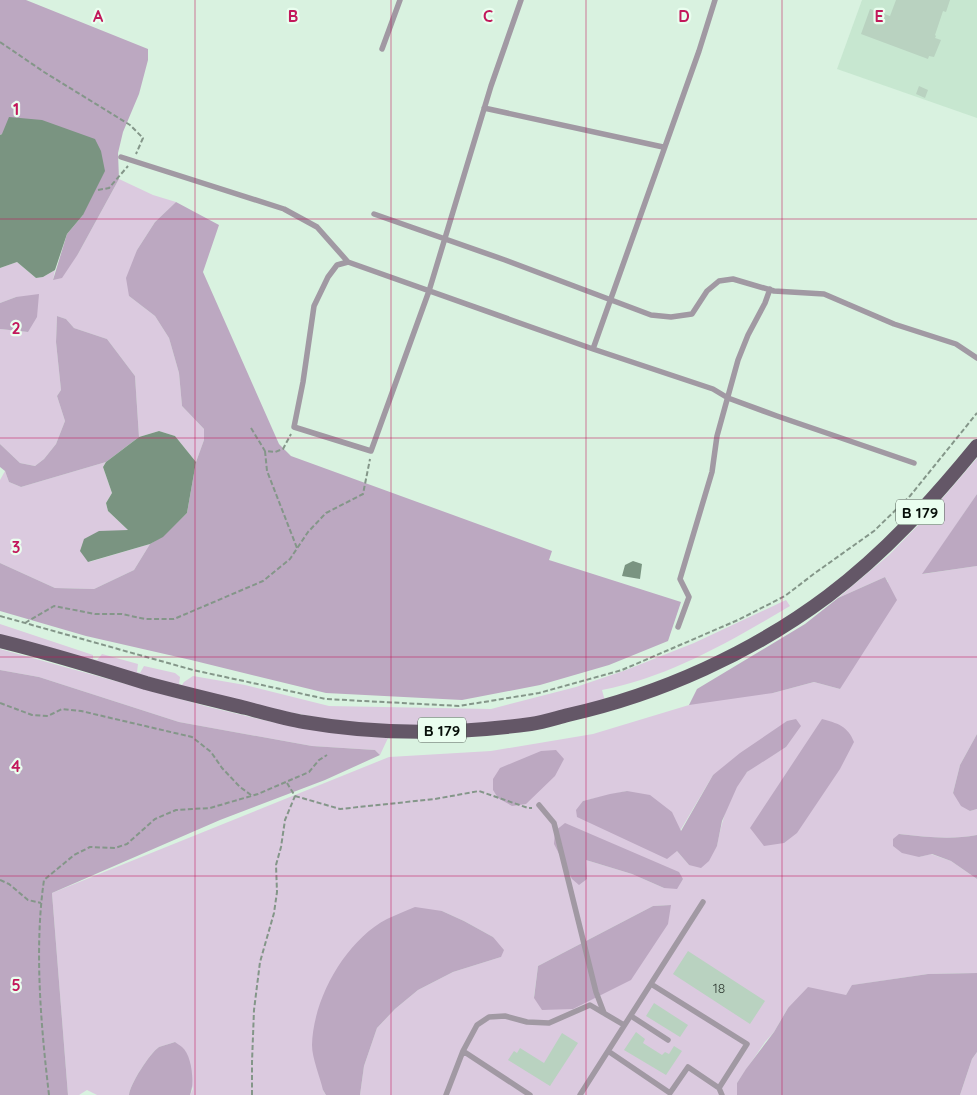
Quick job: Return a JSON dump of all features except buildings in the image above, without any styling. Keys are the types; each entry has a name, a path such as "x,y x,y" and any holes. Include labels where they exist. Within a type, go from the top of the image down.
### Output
{"main road":[{"name":"B 179","path":"0,641 81,662 149,684 303,722 387,731 473,729 533,723 600,708 654,690 719,662 778,630 827,596 904,530 977,446"}],"lane":[{"path":"382,49 400,0"},
{"path":"348,262 337,266 328,276 314,306 303,382 294,427 372,451 429,292 484,108 521,0"},
{"path":"593,349 699,51 715,0"},
{"path":"484,108 664,147"},
{"path":"121,157 284,209 317,227 348,262 593,349 714,389 728,398 914,464"},
{"path":"374,214 651,315 692,314 708,292 719,281 733,279 770,290 824,294 894,324 956,344 977,358"},
{"path":"678,627 689,597 680,578 712,472 717,436 738,360 770,290"},
{"path":"540,806 554,823 596,992 604,1013"},
{"path":"580,1095 703,902"},
{"path":"651,984 747,1044 719,1088"},
{"path":"446,1095 463,1051 477,1025 489,1017 505,1016 527,1022 549,1023 590,1005 624,1025"},
{"path":"631,1016 668,1040"},
{"path":"463,1051 530,1095"},
{"path":"608,1051 670,1094 688,1067 719,1088 722,1095"}],"path":[{"path":"0,42 44,72 130,125 143,138 132,160 110,188 98,190"},
{"path":"0,616 193,670 326,699 459,706 539,693 622,670 738,620 785,596 874,531 921,483 977,413"},
{"path":"265,451 275,452 283,449 294,427"},
{"path":"251,428 265,451 267,471 297,548"},
{"path":"24,623 54,606 95,614 122,614 145,619 174,619 263,581 290,559 308,532 326,513 363,494 372,451"},
{"path":"0,703 32,715 48,716 62,709 81,711 192,737 212,752 222,768 240,787 252,796"},
{"path":"49,1095 43,1048 40,965 41,903 44,880 74,855 90,847 115,848 126,844 155,819 176,810 210,808 252,796 287,783 308,772 319,760 327,756"},
{"path":"287,783 296,796 340,809 435,799 479,791 528,808 540,806"},
{"path":"252,1095 254,1010 260,962 278,892 276,865 285,820 296,796"},
{"path":"0,880 9,884 28,900 41,903"}],"shaded area":[{"path":"0,0 26,0 148,49 148,60 139,94 123,132 118,153 119,179 78,254 62,278 53,280 67,234 83,215 2,134 0,135"},
{"path":"862,0 977,0 977,118 837,69"},
{"path":"9,117 42,120 95,139 101,151 105,171 83,215 67,234 55,270 43,277 36,278 17,262 0,268 0,135"},
{"path":"119,179 153,195 176,202 155,222 137,250 129,296 155,316 169,338 179,373 182,406 204,429 204,440 196,462 175,436 159,431 139,437 135,376 107,339 74,328 66,319 57,316 56,342 61,390 57,396 65,421 56,444 44,459 35,466 20,463 0,444 0,329 28,332 16,297 0,303 0,268 17,262 36,278 43,277 55,270 53,280 78,254"},
{"path":"176,202 219,225 203,272 279,444 291,456 552,551 549,560 681,602 668,641 609,665 540,685 462,700 326,693 86,636 0,611 0,563 55,588 94,589 134,570 150,544 163,536 187,513 196,462 204,440 204,429 182,406 179,373 169,338 155,316 129,296 126,278 137,250 155,222"},
{"path":"39,294 37,317 28,332 0,329 0,303 16,297"},
{"path":"57,316 66,319 74,328 107,339 135,376 139,437 106,462 21,487 9,482 5,471 0,467 0,444 20,463 35,466 44,459 56,444 65,421 57,396 61,390 56,342"},
{"path":"159,431 175,436 196,462 187,513 163,537 150,544 88,562 80,551 84,539 99,531 128,530 108,511 106,503 112,493 103,467 106,462 139,437"},
{"path":"977,458 977,494 923,574 977,566 977,734 960,765 953,793 970,811 977,809 977,835 948,838 899,834 919,857 931,854 951,861 977,879 977,973 928,974 853,985 846,995 788,1008 774,1032 737,1083 737,1095 360,1095 364,1066 377,1028 395,1009 418,990 453,972 501,957 493,937 442,911 323,1090 326,1095 190,1095 193,1089 175,1042 155,1050 137,1077 129,1095 97,1095 87,1090 79,1095 68,1095 52,893 389,757 491,751 593,734 689,705 703,688 773,693 814,682 840,689 888,582 885,577 838,598 889,555 929,514","holes":["786,747 746,773 731,798 717,846 689,865 677,851 583,801 627,791 680,831 713,775","586,860 683,879 664,888 632,874","671,905 534,997 538,966 653,906"]},
{"path":"106,462 103,467 112,493 106,503 108,511 128,530 89,562 150,544 134,570 94,589 55,588 0,563 0,480 5,471 9,482 21,487"},
{"path":"977,494 977,566 922,574"},
{"path":"633,561 642,564 640,579 622,576 625,565"},
{"path":"885,577 897,600 840,689 814,682 773,693 689,705 697,689 805,624 838,598"},
{"path":"786,600 790,606 723,645 652,676 602,690 605,701 535,717 497,722 428,726 362,723 321,718 249,705 0,635 0,624 93,655 93,659 97,660 102,654 138,664 137,672 140,673 144,666 175,673 180,677 179,684 182,685 193,676 245,685 329,706 491,709 576,687 626,670 694,643"},
{"path":"0,649 209,707 272,722 388,738 380,755 375,750 312,746 179,722 39,677 0,670"},
{"path":"0,670 39,677 179,722 312,746 375,750 380,755 325,780 220,820 52,893 68,1095 0,1095"},
{"path":"796,719 801,726 786,747 747,772 737,787 722,821 717,846 709,861 701,868 689,865 677,851 667,859 577,817 576,810 583,801 627,791 650,795 672,812 681,831 713,775 740,753 787,721"},
{"path":"822,719 841,726 849,732 854,742 840,769 797,833 784,843 764,846 750,828"},
{"path":"977,734 977,809 970,811 961,806 953,793 960,765"},
{"path":"556,750 564,759 555,776 526,804 512,806 498,798 493,790 493,779 500,768 541,751"},
{"path":"565,823 679,872 683,879 677,889 664,888 632,874 586,860 587,879 579,885 572,879 554,844 555,831"},
{"path":"899,834 948,838 977,835 977,879 951,861 932,854 919,857 902,853 893,846 893,839"},
{"path":"671,905 668,924 631,980 573,1009 542,1010 534,998 538,966 653,906"},
{"path":"415,907 442,911 493,937 504,950 501,957 453,972 418,990 395,1009 377,1028 364,1066 360,1095 326,1095 312,1050 314,1027 325,991 345,956 358,942 387,919"},
{"path":"977,973 977,1052 972,1059 960,1095 737,1095 737,1083 746,1069 774,1032 788,1008 808,987 846,995 852,985 928,974"},
{"path":"175,1042 185,1051 192,1070 192,1090 190,1095 129,1095 137,1077 155,1050"},
{"path":"977,1052 977,1095 960,1095 972,1059"}]}
